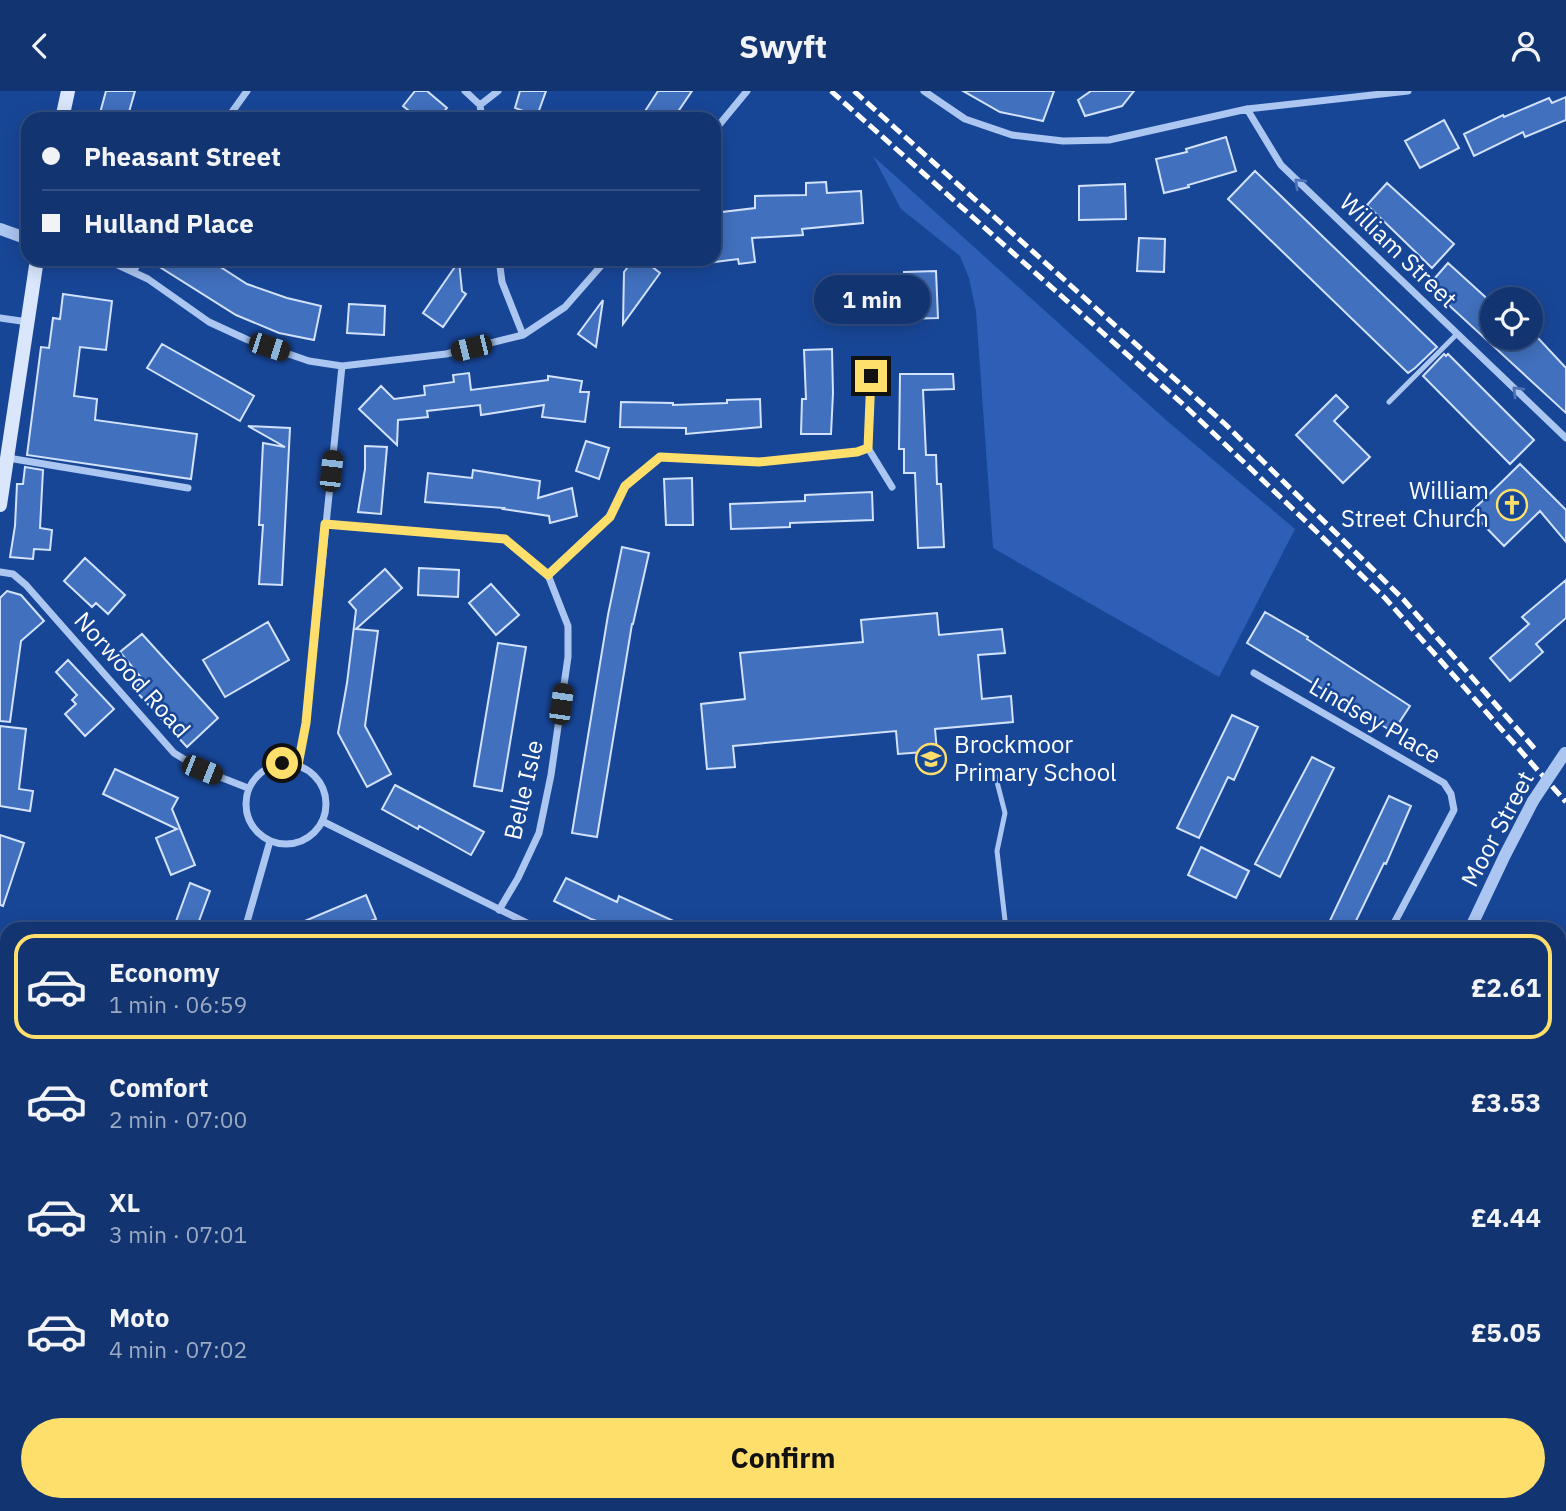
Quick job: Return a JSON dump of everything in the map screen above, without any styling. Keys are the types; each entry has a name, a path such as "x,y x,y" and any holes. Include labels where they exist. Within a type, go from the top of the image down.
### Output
{"main road":[{"path":"64,112 68,91"},
{"path":"0,505 36,266"}],"street":[{"path":"232,112 247,91"},
{"path":"465,91 480,105 481,112"},
{"path":"480,105 498,91"},
{"path":"721,123 747,91"},
{"path":"924,91 965,119 1012,135 1063,141 1109,140 1247,110 1357,94 1408,91"},
{"name":"William Street","path":"1247,110 1281,165 1566,438"},
{"path":"0,229 21,236"},
{"path":"121,266 209,322 248,340 309,362 342,366 446,354 523,335 565,307 601,266"},
{"path":"500,266 502,282 523,335"},
{"path":"0,318 28,322"},
{"path":"298,765 306,723 342,366"},
{"path":"871,376 868,448 892,487"},
{"path":"548,575 610,517 625,486 660,457 759,462 857,452 868,448"},
{"path":"7,458 188,488"},
{"name":"Belle Isle","path":"325,524 505,539 548,575 568,627 568,657 551,775 539,833 518,879 499,910"},
{"name":"Norwood Road","path":"0,572 13,574 26,585 174,753 202,770 248,788"},
{"name":"Lindsey Place","path":"1254,673 1444,783 1451,794 1454,810 1395,922"},
{"name":"Moor Street","path":"1473,922 1533,801 1565,752"},
{"path":"282,763 298,765 314,774 323,787 326,808 322,821 312,835 296,843 270,841 256,831 248,818 245,806 248,788 258,773 269,767 282,763"},
{"path":"322,821 524,922"},
{"path":"246,922 270,841"}],"lane":[{"path":"134,272 138,266"},
{"path":"1389,402 1457,334"},
{"path":"995,774 1005,813 997,851 1005,922"}],"shaded area":[{"path":"873,156 1166,420 1295,529 1219,677 993,548 976,311 969,278 960,256 901,209"}],"building":[{"path":"106,91 135,91 129,112 100,112"},
{"path":"415,91 427,91 447,108 444,112 410,112 403,106"},
{"path":"520,91 546,91 538,112 515,108"},
{"path":"658,91 692,91 678,112 644,112"},
{"path":"963,91 1054,91 1043,121 1000,112"},
{"path":"1091,91 1134,91 1122,106 1085,116 1078,100"},
{"path":"1566,97 1566,120 1525,137 1523,132 1474,156 1464,134 1503,115 1504,117 1549,98 1552,103"},
{"path":"1444,120 1459,148 1420,168 1405,141"},
{"path":"1226,137 1236,171 1164,193 1156,159 1187,152 1186,149"},
{"path":"1255,171 1437,347 1415,368 1408,373 1228,199"},
{"path":"826,182 827,193 861,191 863,223 802,229 803,235 752,238 755,262 739,264 738,259 721,261 721,212 755,208 755,196 806,195 806,183"},
{"path":"1387,183 1454,244 1432,268 1367,205"},
{"path":"1125,184 1126,219 1079,220 1079,186"},
{"path":"1139,238 1165,239 1164,272 1137,271"},
{"path":"1448,263 1480,292 1480,334 1428,286"},
{"path":"158,266 219,266 247,284 321,306 314,340 279,333 236,315"},
{"path":"456,266 460,266 462,291 466,294 443,327 423,313"},
{"path":"629,266 651,266 660,273 623,324 624,272"},
{"path":"936,271 938,318 905,319 904,272"},
{"path":"63,294 112,301 106,350 80,347 74,396 97,399 95,420 197,434 191,479 27,455 41,347 49,348 53,318 60,319"},
{"path":"603,300 596,347 578,334"},
{"path":"349,304 385,306 384,335 347,333"},
{"path":"1543,343 1566,368 1566,413 1498,350 1543,350"},
{"path":"162,344 254,396 240,421 147,368"},
{"path":"832,349 831,434 801,434 802,399 806,399 804,350"},
{"path":"1444,354 1448,354 1534,440 1510,464 1423,376"},
{"path":"469,373 471,390 548,380 548,376 582,381 580,392 589,392 585,422 542,417 544,405 481,415 480,405 427,411 428,417 398,420 397,445 359,409 381,386 394,399 425,395 424,386 454,382 453,375"},
{"path":"900,374 953,374 954,389 923,390 926,455 936,455 937,484 941,484 944,547 918,548 915,473 904,473 904,449 899,449"},
{"path":"1336,395 1348,407 1334,421 1370,457 1343,483 1296,435"},
{"path":"760,399 761,427 686,434 686,428 620,427 621,402 673,405"},
{"path":"248,426 290,428 282,585 259,584 263,525 259,525 263,443 285,447"},
{"path":"586,441 609,448 599,479 576,471"},
{"path":"365,446 387,447 381,514 358,512 365,469"},
{"name":"William Street Church","path":"1520,464 1566,510 1566,542 1540,511 1504,546 1471,512"},
{"path":"25,467 43,470 40,528 52,530 50,550 34,549 33,559 10,557 17,484 23,484"},
{"path":"473,470 540,481 538,498 572,488 577,516 550,523 549,516 504,508 425,502 428,473 472,478"},
{"path":"692,478 693,525 666,525 664,479"},
{"path":"872,492 873,520 790,523 790,527 731,529 730,504 805,501 805,495"},
{"path":"622,547 649,553 632,624 597,837 572,833"},
{"path":"85,558 125,595 108,614 96,603 92,607 64,581"},
{"path":"419,568 459,570 458,597 418,595"},
{"path":"385,569 402,588 356,629 378,631 365,726 391,774 367,787 338,733 356,610 349,602"},
{"path":"1566,580 1566,618 1536,644 1543,652 1510,681 1490,658 1529,624 1522,617"},
{"path":"491,584 519,615 496,635 469,603"},
{"path":"7,591 21,595 44,621 21,641 10,722 0,721 0,598"},
{"path":"1265,612 1308,637 1307,639 1410,706 1393,732 1247,643"},
{"name":"Brockmoor Primary School","path":"937,613 939,635 1002,629 1005,653 978,655 982,699 1011,696 1013,722 935,729 937,751 898,754 896,731 733,746 735,767 707,769 701,704 745,699 740,653 863,642 861,620"},
{"path":"268,622 289,660 225,697 203,660"},
{"path":"142,634 218,718 187,747 134,689 143,680 120,652"},
{"path":"498,643 526,647 502,791 474,786"},
{"path":"68,660 114,709 85,736 65,714 76,704 72,700 77,695 56,672"},
{"path":"1232,715 1258,727 1234,780 1228,777 1199,838 1177,828"},
{"path":"0,726 26,729 19,789 33,791 30,811 0,806"},
{"path":"1312,757 1334,768 1280,877 1255,864"},
{"path":"115,769 178,798 172,809 195,865 171,875 156,838 177,829 103,794"},
{"path":"395,785 484,832 471,855 382,809"},
{"path":"1389,796 1411,806 1386,864 1384,863 1355,922 1329,922"},
{"path":"0,835 24,843 3,906 0,905"},
{"path":"1201,847 1249,871 1236,898 1188,875"},
{"path":"566,878 617,902 619,896 676,922 600,922 554,901"},
{"path":"190,883 210,891 199,922 176,922"},
{"path":"366,895 376,919 368,922 302,922"}],"railway":[{"path":"831,91 1185,406 1318,533 1385,598 1566,802"},
{"path":"854,91 1225,424 1403,599 1535,749"}],"place":[{"name":"William Street Church","path":"1512,505"},
{"name":"Brockmoor Primary School","path":"931,759"}],"route":[{"path":"282,763 298,765 306,723 325,524 505,539 548,575 610,517 625,486 660,457 759,462 857,452 868,448 871,376"}]}
